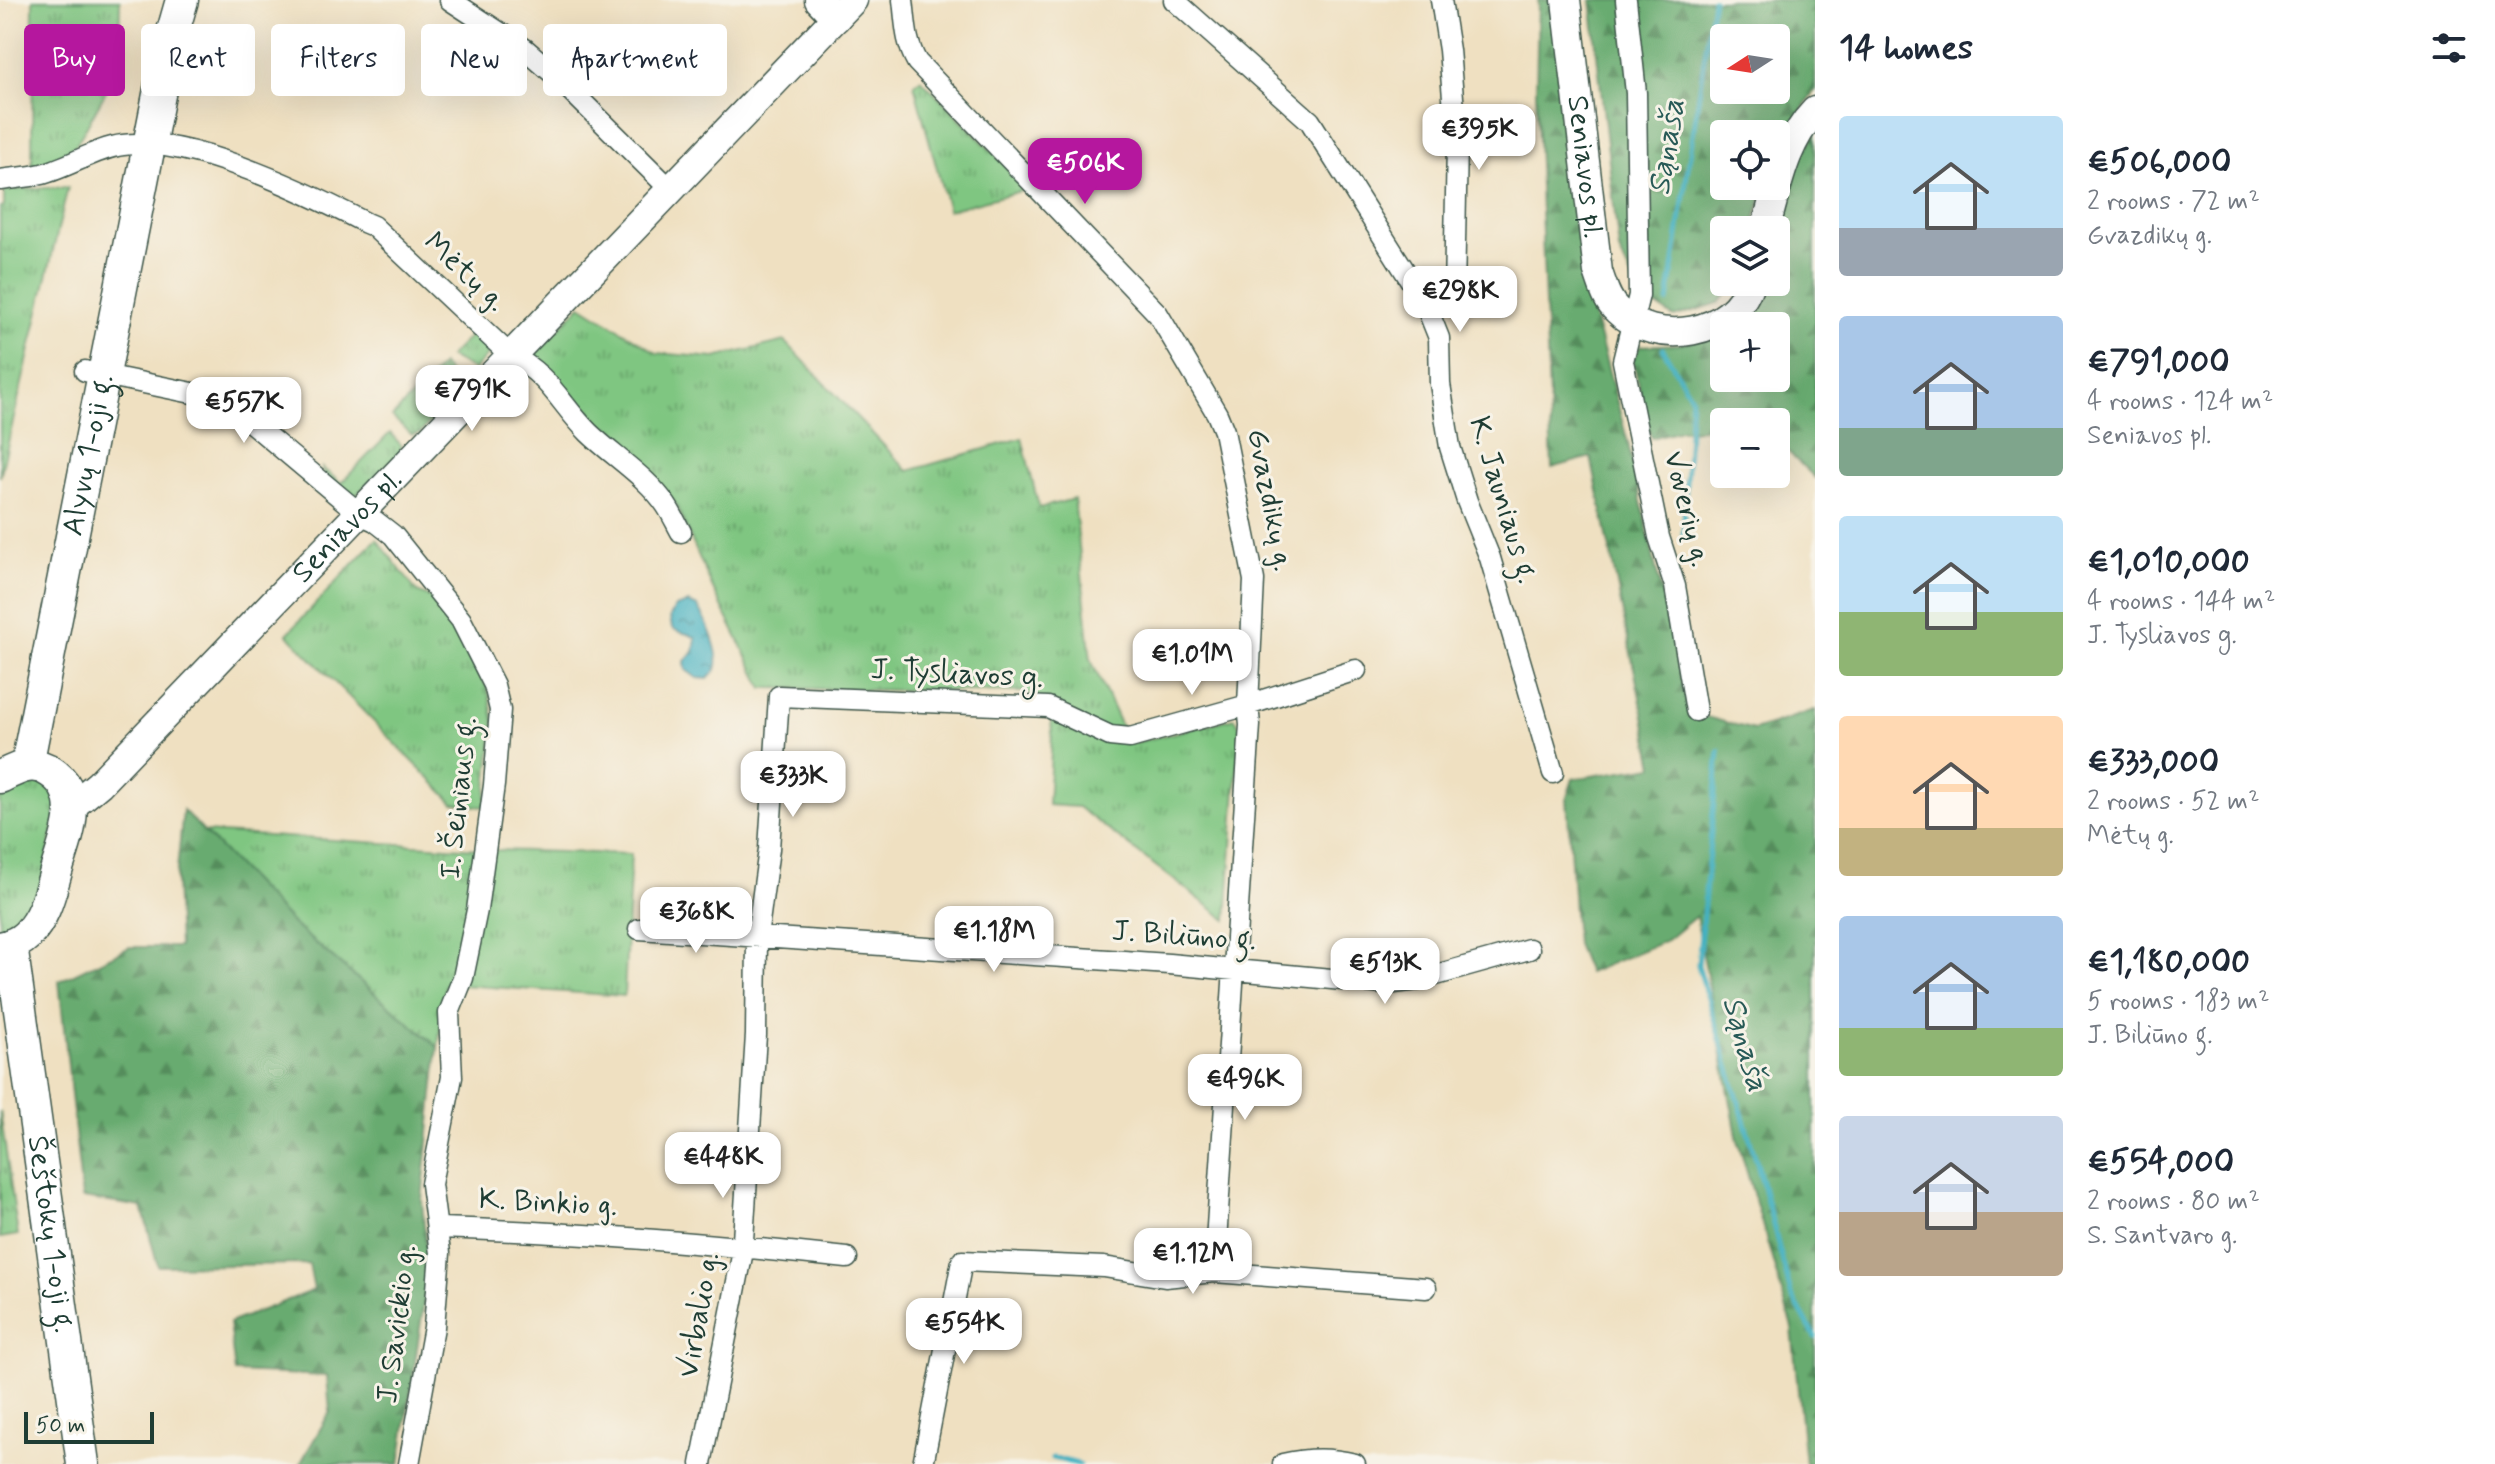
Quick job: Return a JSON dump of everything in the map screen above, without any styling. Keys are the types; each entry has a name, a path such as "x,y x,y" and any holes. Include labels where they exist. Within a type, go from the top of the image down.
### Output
{"main road":[{"name":"Alyvų 1-oji g.","path":"14,771 94,373 182,0"},
{"name":"Seniavos pl.","path":"1566,0 1598,272 1609,300 1631,321"},
{"name":"Seniavos pl.","path":"71,807 99,784 671,190 836,6"},
{"path":"1769,216 1796,135 1815,111"},
{"path":"1631,321 1657,331 1681,333 1707,326 1736,308 1745,296"},
{"path":"6,946 26,936 41,915 67,833 71,807 69,792 61,779 42,766 14,771"},
{"name":"Šeštokų 1-oji g.","path":"6,946 83,1464"}],"street":[{"path":"450,0 525,49 568,86 671,190"},
{"name":"Gvazdikų g.","path":"903,0 905,35 917,62 1158,314 1224,431 1254,580 1248,705 1250,725 1214,1272"},
{"name":"K. Jauniaus g.","path":"1174,0 1310,121 1425,303 1439,338 1440,384 1450,447 1490,558 1553,773"},
{"path":"1425,303 1454,292 1457,145 1449,50 1441,0"},
{"name":"Voverių g.","path":"1626,0 1636,93 1639,295 1623,361 1659,537 1675,586 1696,711"},
{"name":"Mėtų g.","path":"0,180 43,173 122,145 149,145 206,156 270,177 373,226 510,355 529,365 548,381 588,432 640,477 665,504 681,532"},
{"name":"I. Šeiniaus g.","path":"94,373 202,395 242,415 360,514 393,535 461,620 494,685 500,710 477,910"},
{"name":"J. Tysliavos g.","path":"757,937 769,849 779,696 1048,707 1110,736 1130,738 1356,670"},
{"name":"J. Savickio g.","path":"409,1464 434,1327 440,1253 431,1184 452,1077 449,1013 463,978 477,910"},
{"name":"J. Biliūno g.","path":"639,929 1234,969 1386,984 1529,949"},
{"name":"Virbalio g.","path":"701,1464 742,1246 756,1035 757,937"},
{"name":"K. Binkio g.","path":"438,1228 557,1232 742,1246 847,1258"},
{"path":"923,1464 962,1261 1104,1267 1165,1277 1214,1272 1426,1288"},
{"path":"1283,1464 1299,1460 1339,1460 1355,1464"}],"green space":[{"path":"33,0 120,0 120,24 33,24"},
{"path":"1538,0 1557,0 1583,275 1628,443 1688,712 1754,730 1815,710 1815,1464 1805,1464 1792,1328 1738,1141 1696,916 1667,940 1588,973 1576,944 1567,797 1573,779 1654,766 1591,457 1552,468 1536,93"},
{"path":"1591,0 1815,0 1815,89 1790,128 1790,120 1710,120 1710,200 1761,200 1756,216 1710,216 1710,296 1725,296 1719,303 1674,317 1639,295 1619,251"},
{"path":"921,79 1029,189 948,210 914,84"},
{"path":"32,96 104,96 76,145 32,173"},
{"path":"1815,135 1815,478 1790,454 1790,408 1710,408 1710,429 1680,430 1651,438 1633,360 1640,346 1678,344 1710,338 1710,392 1790,392 1790,312 1752,312 1768,296 1790,296 1790,216 1786,216 1798,160"},
{"path":"68,187 0,477 0,207 4,206 4,190"},
{"path":"581,305 657,353 715,358 785,341 908,471 1022,438 1039,508 1074,499 1091,660 1129,744 1235,718 1240,727 1227,920 1078,807 1048,805 1052,734 1050,702 1023,692 763,688 713,589 676,504 533,357"},
{"path":"474,332 489,349 474,370 449,357"},
{"path":"442,365 461,387 420,433 412,435 392,417"},
{"path":"390,433 401,445 401,451 353,498 323,474 322,468 341,483"},
{"path":"377,539 417,592 434,599 488,689 494,721 485,807 454,803 287,634"},
{"path":"34,777 60,796 37,907 0,938 0,788"},
{"path":"183,810 295,926 438,1047 422,1200 428,1274 400,1464 300,1464 330,1412 327,1376 235,1372 229,1323 314,1290 309,1264 158,1266 142,1207 82,1198 59,981 130,947 179,947 176,880"},
{"path":"204,832 496,850 631,854 624,996 445,984 438,1047 295,926"},
{"path":"0,1111 18,1235 0,1238"}],"water":[{"path":"688,603 698,607 715,646 716,669 708,679 697,678 686,670 685,661 694,652 696,638 672,628 670,617 675,607"}],"waterway":[{"name":"Sąnaša","path":"1668,302 1713,0"},
{"name":"Sąnaša","path":"1663,349 1691,397 1683,537"},
{"name":"Sąnaša","path":"1719,751 1698,965 1757,1163 1791,1294 1815,1337"},
{"path":"1053,1458 1079,1464"}]}
